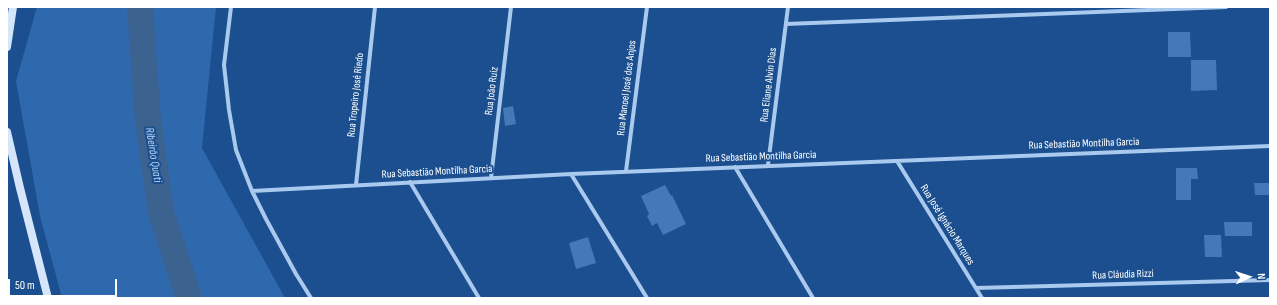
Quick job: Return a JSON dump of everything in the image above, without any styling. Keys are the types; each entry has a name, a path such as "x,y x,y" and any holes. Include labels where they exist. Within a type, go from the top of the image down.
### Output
{"street":[{"path":"7,47 14,7"},
{"path":"232,7 224,65 228,110 236,150 252,191 266,219 311,298"},
{"name":"Rua Tropeiro José Riedo","path":"356,185 375,7"},
{"name":"Rua João Ruiz","path":"491,178 511,7"},
{"name":"Rua Manoel José dos Anjos","path":"626,171 647,7"},
{"name":"Rua Eliane Alvin Dias","path":"768,165 788,7"},
{"path":"786,24 1226,7"},
{"path":"7,132 48,298"},
{"name":"Rua Sebastião Montilha Garcia","path":"252,191 626,171 1270,146"},
{"name":"Rua José Ignácio Marques","path":"898,161 982,298"},
{"path":"735,167 813,298"},
{"path":"571,174 647,298"},
{"path":"410,182 479,298"},
{"name":"Rua Cláudia Rizzi","path":"976,288 1270,280"}],"shaded area":[{"path":"37,7 216,7 202,148 285,298 62,298 40,216 16,81"}],"building":[{"path":"1168,32 1190,32 1191,57 1168,57"},
{"path":"1191,60 1216,60 1217,90 1191,91"},
{"path":"513,106 516,124 505,126 503,108"},
{"path":"1176,168 1197,168 1198,179 1191,179 1191,200 1176,200"},
{"path":"1254,183 1270,183 1270,195 1255,195"},
{"path":"665,185 671,196 672,195 686,224 663,235 657,223 652,226 647,216 649,214 641,196"},
{"path":"1224,222 1252,222 1252,236 1225,236"},
{"path":"1204,235 1221,235 1222,257 1205,257"},
{"path":"588,237 596,263 576,269 569,243"}],"waterway":[{"name":"Ribeirão Quati","path":"140,7 148,120 161,212 189,298"}]}
